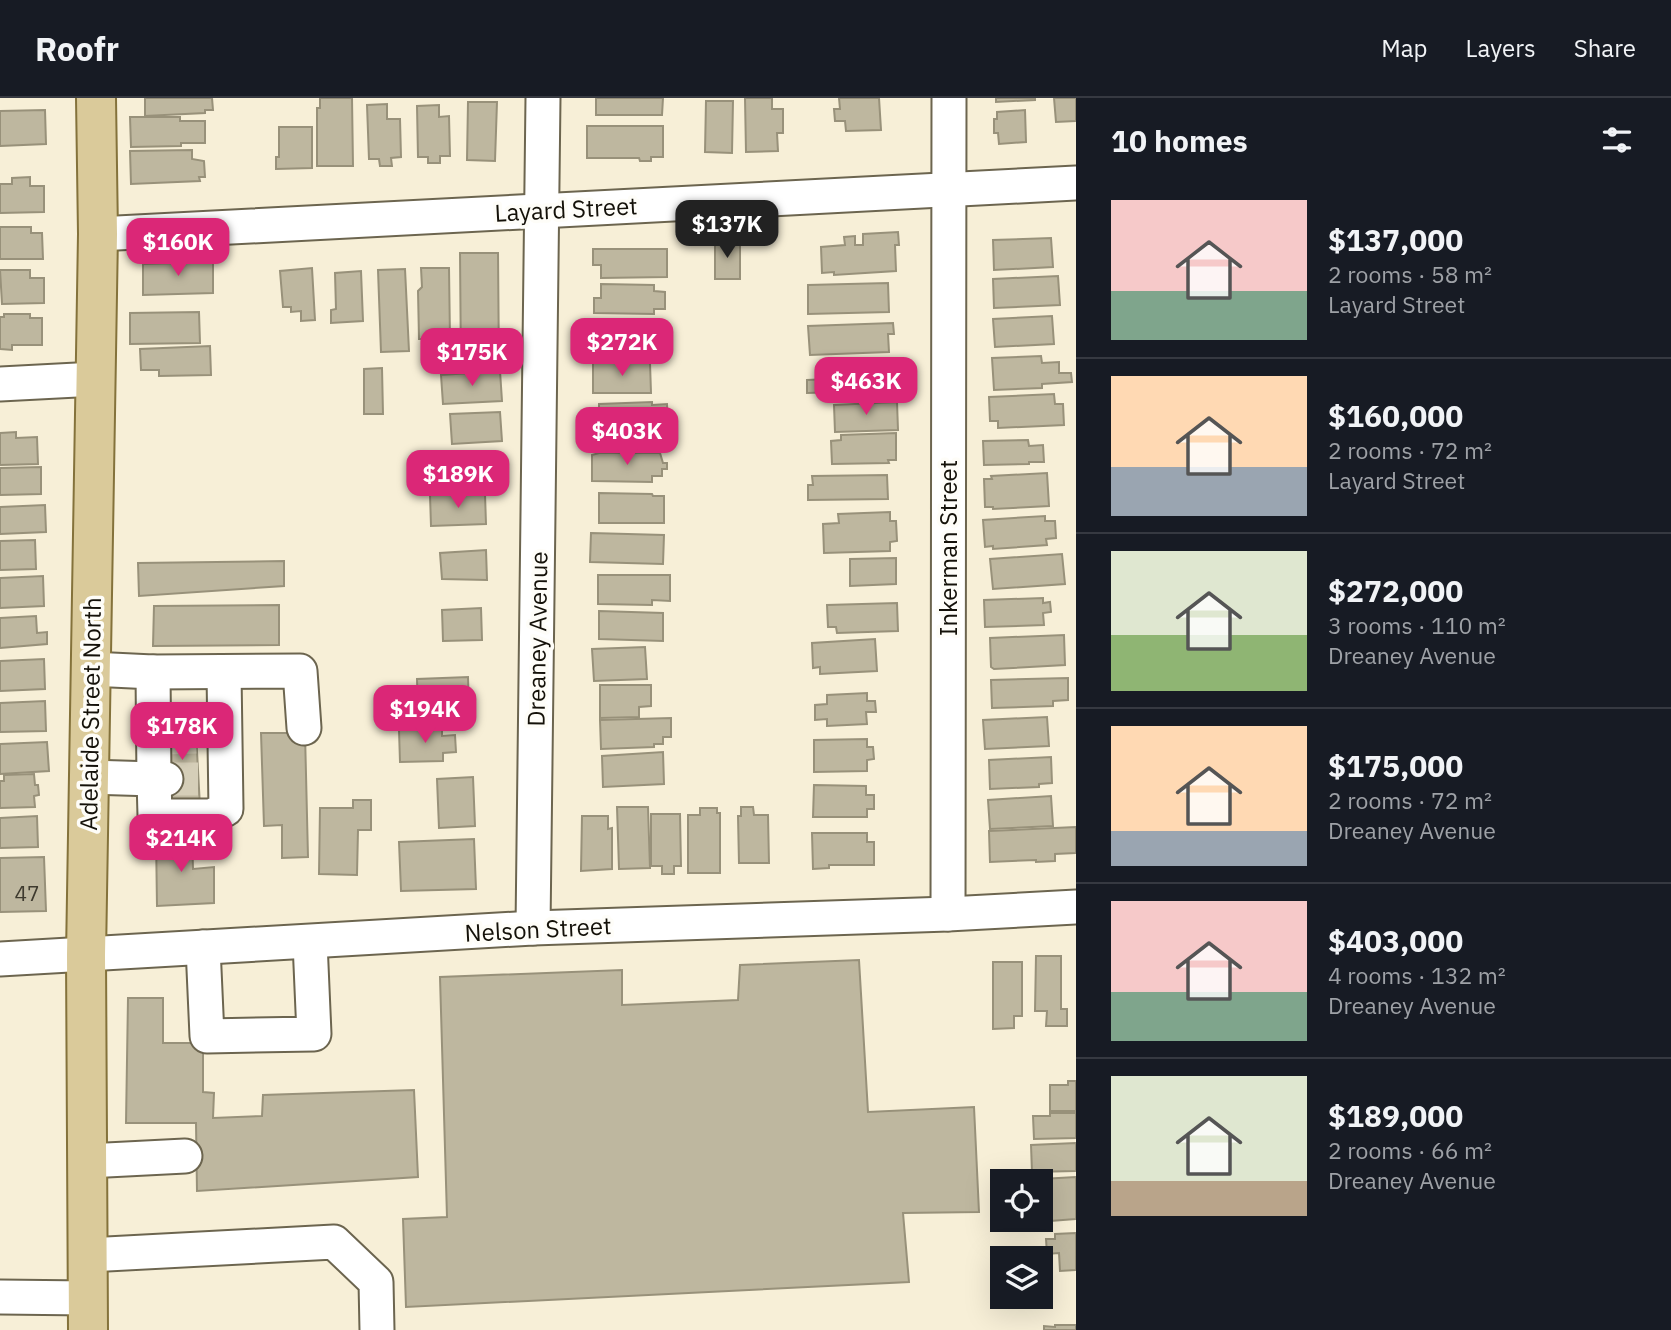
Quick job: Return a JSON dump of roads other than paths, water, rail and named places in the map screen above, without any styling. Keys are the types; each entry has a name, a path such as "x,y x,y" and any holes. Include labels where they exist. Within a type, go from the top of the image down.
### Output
{"main road":[{"name":"Adelaide Street North","path":"88,1314 86,955 98,234 96,98"}],"street":[{"name":"Dreaney Avenue","path":"533,928 543,98"},
{"name":"Inkerman Street","path":"948,914 949,98"},
{"name":"Layard Street","path":"98,234 1076,183"},
{"path":"0,384 96,379"},
{"path":"91,669 224,673 300,671 304,729"},
{"path":"153,671 184,737 186,779"},
{"path":"186,779 184,737 224,673"},
{"path":"89,777 186,779"},
{"name":"Nelson Street","path":"0,959 533,928 1076,907"},
{"path":"203,947 207,1035 314,1034 310,942"},
{"path":"87,1161 185,1156"},
{"path":"88,1255 334,1242 376,1282 377,1330"},
{"path":"0,1297 88,1314"}],"tunnel":[{"path":"164,738 196,737"},
{"path":"166,779 198,779"}]}
